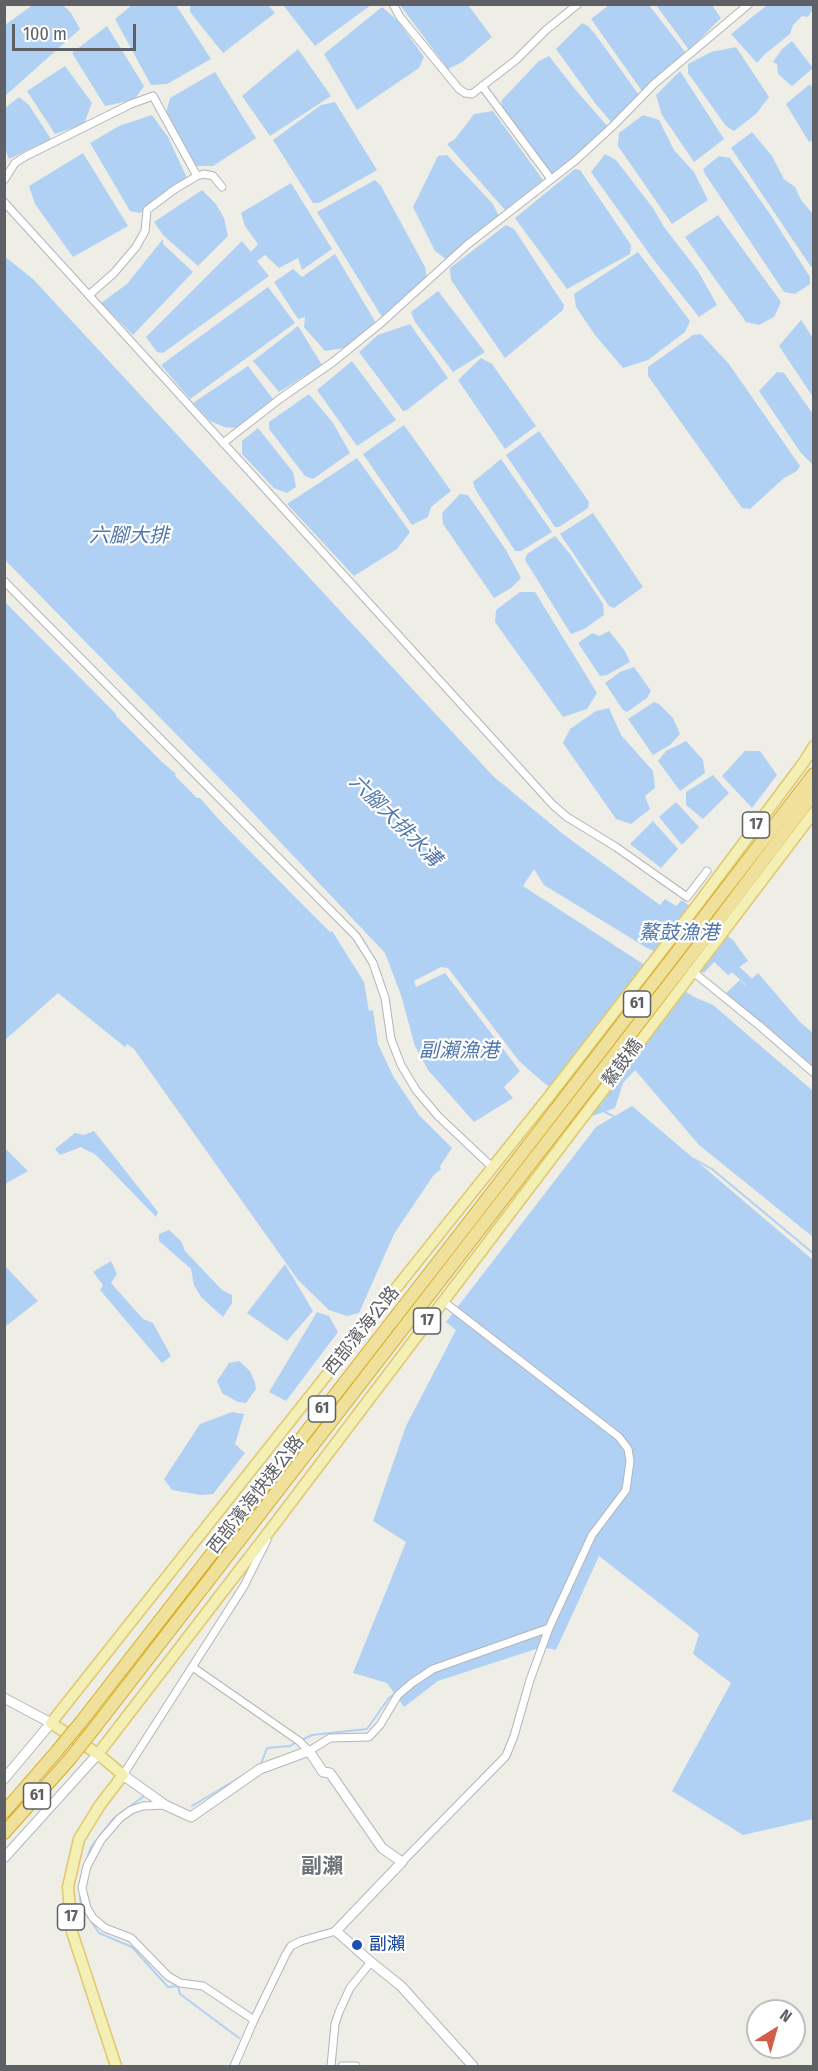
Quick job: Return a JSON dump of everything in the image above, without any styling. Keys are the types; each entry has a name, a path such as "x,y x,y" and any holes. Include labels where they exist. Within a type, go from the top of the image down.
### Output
{"highway":[{"name":"鰲鼓橋","path":"570,1101 813,774"},
{"name":"鰲鼓橋","path":"570,1101 717,922 813,793"},
{"name":"西部濱海快速公路","path":"4,1812 81,1722 570,1101"},
{"name":"西部濱海快速公路","path":"4,1833 93,1730 570,1101"}],"main road":[{"name":"鰲鼓橋","path":"551,1094 698,904 804,762 813,746"},
{"name":"鰲鼓橋","path":"443,1301 813,812"},
{"name":"西部濱海公路","path":"51,1723 551,1094"},
{"name":"17","path":"98,1754 443,1301"},
{"path":"51,1723 98,1754 123,1776"},
{"name":"17","path":"116,2067 72,1932 68,1887 80,1839 100,1805 123,1776"}],"street":[{"path":"393,4 400,17 459,89 472,94 516,60 546,30 578,4"},
{"path":"223,443 281,398 333,362 381,323 467,245 576,159 614,125 654,84 749,4"},
{"path":"482,86 551,179"},
{"path":"4,180 15,163 26,156 131,104 153,96 197,176"},
{"path":"88,295 114,273 136,247 145,231 147,210 197,176 204,174 213,176 222,187"},
{"path":"4,202 552,805 687,897 707,871"},
{"path":"4,581 356,936 373,963 385,998 391,1039 416,1090 446,1124 492,1167"},
{"path":"692,971 813,1073"},
{"path":"234,2067 285,1954 291,1946 336,1931 506,1756 549,1628 592,1535 626,1490 629,1455 626,1444 443,1301"},
{"path":"274,1525 244,1587 123,1776 165,1805 191,1817 260,1769 309,1751 330,1738 369,1737 380,1725 398,1695 433,1669 549,1628"},
{"path":"194,1668 299,1741 323,1772 330,1773 382,1848 402,1862"},
{"path":"4,1698 51,1723 4,1779"},
{"path":"4,1858 98,1754"},
{"path":"165,1805 143,1806 131,1810 120,1818 101,1840 87,1866 82,1888 87,1908 93,1918 105,1928 131,1938 168,1976 180,1983 203,1986 254,2020"},
{"path":"336,1931 401,1986 473,2067"},
{"path":"331,2067 335,2024 339,2012 350,1988 371,1962"},
{"path":"342,2067 356,2067"}],"water":[{"path":"34,4 63,5 71,13 80,29 5,96 5,25"},
{"path":"132,5 176,5 211,59 167,84 151,85 115,19"},
{"path":"190,5 268,5 275,13 223,53 190,12"},
{"path":"283,5 371,5 315,46"},
{"path":"400,5 468,5 492,37 462,62 448,69"},
{"path":"609,5 649,5 686,53 642,91 591,19"},
{"path":"656,5 712,5 721,18 689,50"},
{"path":"767,5 812,5 813,9 808,17 802,16 793,25 790,34 757,63 731,34"},
{"path":"382,7 397,20 424,57 419,68 357,110 324,54"},
{"path":"582,23 595,34 639,95 611,122 556,49"},
{"path":"107,26 144,86 134,100 105,106 72,53"},
{"path":"792,41 813,68 792,86 778,74 777,64 773,62 782,49"},
{"path":"736,47 769,97 756,114 734,131 726,126 688,73 688,64 711,52"},
{"path":"298,49 331,96 270,136 242,96"},
{"path":"549,56 608,127 552,174 503,108 501,101 539,61"},
{"path":"65,66 92,103 84,124 55,134 27,91"},
{"path":"680,71 724,139 694,162 662,115 656,95"},
{"path":"215,72 256,138 213,166 196,166 166,113 170,98"},
{"path":"810,84 813,89 814,140 809,142 786,104"},
{"path":"19,97 29,105 51,139 9,159 5,149 5,108"},
{"path":"335,102 377,170 319,203 313,203 273,140 321,105"},
{"path":"493,111 543,180 505,210 447,144 455,139 474,114"},
{"path":"152,115 168,137 187,178 140,213 130,211 90,143 119,126"},
{"path":"643,115 659,120 674,150 694,172 708,200 672,224 618,146 619,133"},
{"path":"752,132 772,156 784,179 795,187 801,200 813,214 813,266 811,267 731,148"},
{"path":"83,153 128,226 73,257 35,204 29,186"},
{"path":"605,154 616,160 698,271 717,305 699,317 653,259 591,172"},
{"path":"447,155 493,204 499,216 447,260 435,251 413,207 438,156"},
{"path":"719,156 730,158 770,214 810,277 810,284 795,294 784,292 705,174 703,169"},
{"path":"575,169 580,170 631,245 630,254 567,289 515,218"},
{"path":"375,180 381,186 425,267 427,279 382,317 317,212"},
{"path":"291,183 332,249 302,270 298,258 279,268 265,255 257,261 269,276 163,353 157,352 146,337 242,241 251,252 258,244 245,226 241,213"},
{"path":"202,190 216,204 224,218 228,236 198,266 164,236 154,222"},
{"path":"718,215 781,302 774,317 759,325 746,322 685,237"},
{"path":"506,225 514,229 564,305 563,310 505,358 451,280 450,268"},
{"path":"163,239 163,244 193,272 133,335 101,303 127,284"},
{"path":"638,252 690,321 685,332 648,360 623,368 595,335 576,307 574,294"},
{"path":"335,254 376,323 344,348 325,351 304,327 305,317 298,319 274,282 293,269 302,277"},
{"name":"六腳大排","path":"4,256 33,279 493,776 563,834 660,905 665,899 676,906 682,900 733,940 748,961 728,975 714,962 704,973 647,948 544,885 534,869 523,886 694,997 713,1005 813,1091 813,1237 699,1145 635,1070 623,1083 615,1108 592,1116 544,1083 519,1061 448,968 441,967 414,981 416,987 445,973 520,1071 504,1087 513,1098 474,1122 428,1070 415,1046 401,995 385,953 233,792 5,560"},
{"path":"268,287 295,323 190,399 161,365"},
{"path":"438,291 485,352 453,372 415,322 411,312"},
{"path":"801,320 813,338 813,397 779,346"},
{"path":"410,324 448,378 403,411 359,352 378,335"},
{"path":"298,326 322,365 279,392 253,361"},
{"path":"701,334 729,364 800,466 797,471 784,478 750,509 742,508 648,376 648,367 693,335"},
{"path":"481,358 492,364 536,426 505,449 458,380"},
{"path":"352,361 396,420 357,446 317,390"},
{"path":"248,366 273,399 237,428 224,427 210,421 193,403"},
{"path":"777,372 784,373 813,414 813,465 801,453 759,391"},
{"path":"309,394 333,423 350,453 313,479 305,476 269,429 269,422"},
{"path":"404,425 451,491 431,507 428,517 412,525 363,454"},
{"path":"258,428 293,472 296,487 287,493 274,488 242,454 242,441"},
{"path":"539,431 589,502 588,508 559,527 555,527 506,455"},
{"path":"357,458 410,532 397,549 354,576 287,504"},
{"path":"501,459 552,532 521,551 515,551 475,489 473,482"},
{"path":"460,494 468,495 506,550 521,578 511,588 494,598 443,524 442,513"},
{"path":"593,513 643,587 614,608 609,606 560,534"},
{"path":"555,536 570,554 603,604 604,615 584,629 571,634 525,560 527,554"},
{"path":"520,592 535,592 597,693 587,709 563,717 495,622 496,610"},
{"path":"5,602 297,899 330,932 332,931 364,982 369,1011 373,1010 378,1044 393,1076 419,1115 452,1148 440,1166 441,1169 433,1176 394,1234 359,1313 347,1316 329,1310 298,1280 134,1049 127,1044 125,1047 58,993 5,1040"},
{"path":"609,631 625,651 630,662 607,675 600,676 578,643 592,633 599,636"},
{"path":"634,667 651,691 647,698 627,712 623,710 605,683 620,672"},
{"path":"654,702 673,718 680,734 670,745 653,755 628,719"},
{"path":"609,708 621,735 653,771 655,788 645,796 650,809 631,824 616,819 563,743 570,729 596,711"},
{"path":"686,741 703,760 705,773 680,791 658,761 666,751"},
{"path":"745,751 760,751 777,775 752,808 722,776"},
{"path":"713,775 729,793 703,819 686,805 686,792"},
{"path":"676,802 699,827 682,845 659,817"},
{"path":"653,821 678,849 661,868 630,844"},
{"path":"758,973 800,1022 813,1033 813,1068 726,993 740,980 745,985"},
{"path":"632,1106 813,1260 813,1819 743,1835 672,1791 731,1683 693,1654 699,1634 599,1556 556,1650 542,1647 438,1681 404,1707 387,1683 353,1673 406,1542 373,1521 406,1426 456,1330 446,1322 596,1127"},
{"path":"94,1131 158,1212 156,1217 96,1155 81,1147 60,1155 55,1149 75,1133 84,1135"},
{"path":"5,1148 28,1171 4,1184"},
{"path":"169,1230 181,1241 185,1251 222,1290 232,1295 232,1303 223,1317 201,1297 194,1285 191,1269 159,1241 159,1234"},
{"path":"111,1261 117,1274 111,1283 143,1319 153,1323 171,1356 162,1363 100,1290 103,1285 93,1272"},
{"path":"285,1264 313,1311 287,1341 247,1313"},
{"path":"5,1266 38,1301 6,1326 4,1323"},
{"path":"317,1312 329,1316 338,1332 286,1401 269,1392"},
{"path":"239,1361 250,1371 256,1389 246,1403 238,1402 222,1393 217,1381 229,1363"},
{"path":"232,1412 244,1414 235,1444 245,1453 213,1494 201,1495 172,1490 164,1479 200,1424"}],"waterway":[{"path":"735,969 757,989"},
{"path":"605,1112 615,1117"},
{"path":"694,1159 712,1169 814,1254"},
{"path":"302,1740 312,1735 367,1729 389,1698 397,1692"},
{"path":"261,1764 267,1748 290,1746 297,1742"},
{"path":"192,1806 249,1772"},
{"path":"82,1873 91,1847 113,1819 144,1796"},
{"path":"81,1894 80,1900 99,1933 132,1947 168,1987 178,1986 180,1994 239,2038"}],"place":[{"name":"副瀨","path":"357,1945"}],"district":[{"name":"副瀨","path":"322,1867"}],"water label":[{"name":"六腳大排水溝","path":"395,821"},
{"name":"鰲鼓漁港","path":"679,933"},
{"name":"副瀨漁港","path":"459,1051"}]}
